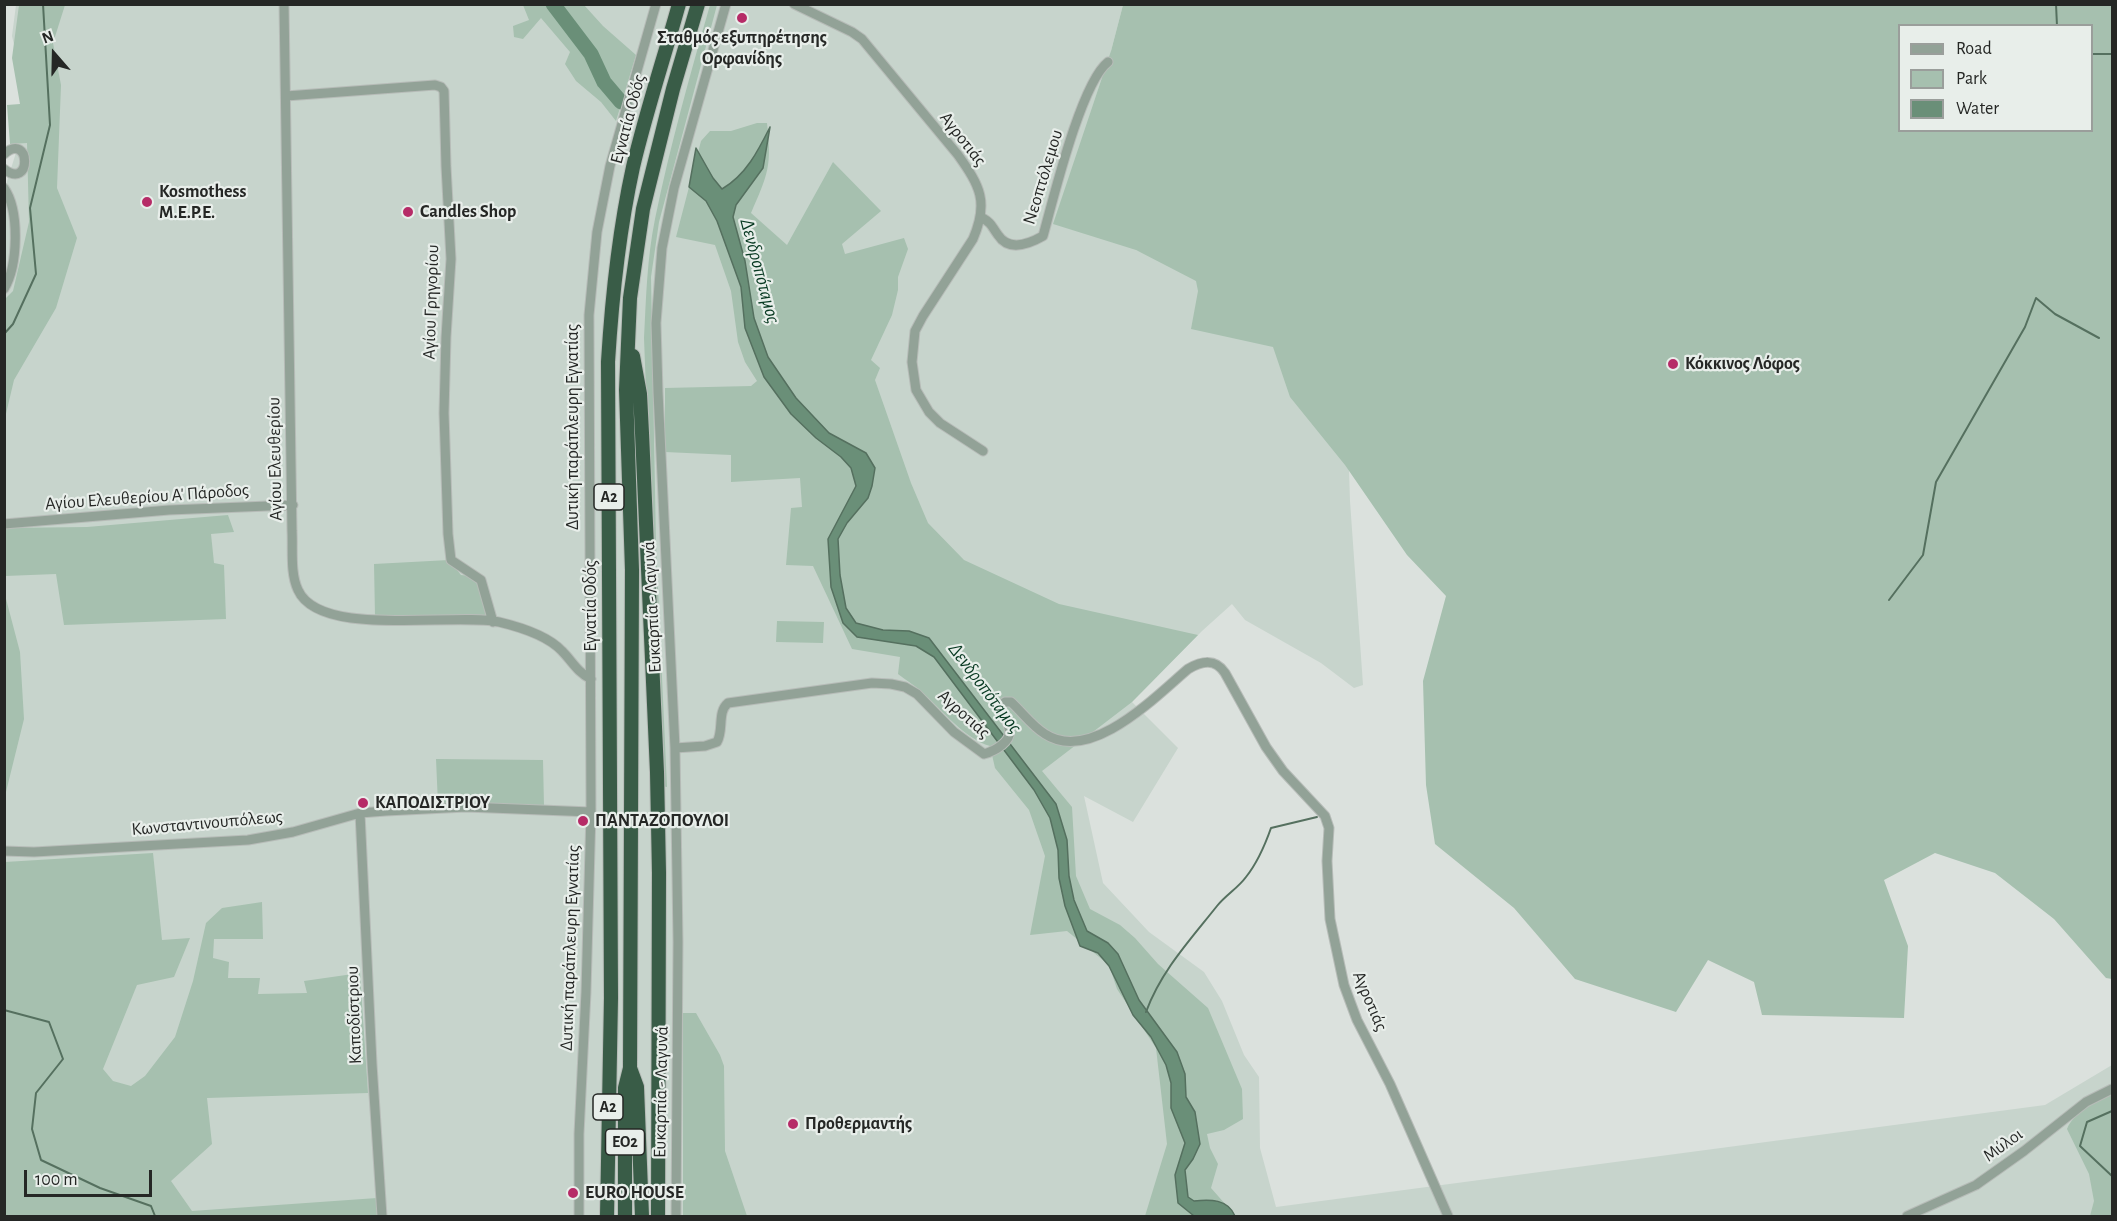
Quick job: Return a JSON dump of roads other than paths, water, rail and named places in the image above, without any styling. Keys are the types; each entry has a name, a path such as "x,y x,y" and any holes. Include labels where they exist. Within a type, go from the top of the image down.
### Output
{"highway":[{"name":"Εγνατία Οδός","path":"607,1216 611,998 608,362 611,310 619,240 633,166 679,4"},
{"name":"Εγνατία Οδός","path":"630,1068 632,570 626,390 630,298 643,209 673,89 698,4"},
{"path":"628,332 640,394 657,772 658,1216"},
{"name":"ΕΟ2","path":"624,1216 626,1088 630,1068"},
{"name":"Α2","path":"630,1068 638,1087 642,1216"}],"street":[{"name":"Αγίου Ελευθερίου","path":"284,4 295,581 302,598 318,611 351,618 493,621 549,641 562,651 575,668 591,679"},
{"name":"Δυτική παράπλευρη Εγνατίας","path":"579,1216 579,1134 591,812 589,326 591,282 597,232 610,166 656,4"},
{"name":"Ευκαρπία - Λαγυνά","path":"676,1216 678,942 675,748 658,392 657,302 662,248 674,188 726,4"},
{"name":"Αγροτιάς","path":"794,4 862,39 972,175 982,199 981,218"},
{"name":"Νεοπτόλεμου","path":"981,218 991,223 1000,239 1010,244 1024,245 1043,236 1067,150 1091,86 1108,62"},
{"name":"Αγίου Γρηγορίου","path":"286,96 435,85 444,91 451,259 444,413 448,534 451,560 481,580 493,621"},
{"path":"4,153 12,149 20,150 26,161 23,169 16,173 5,169"},
{"path":"4,188 12,204 15,255 11,277 4,289"},
{"path":"981,218 973,239 915,331 912,362 916,390 929,412 940,423 983,451"},
{"name":"Αγίου Ελευθερίου Α' Πάροδος","path":"4,524 170,510 293,505"},
{"name":"Αγροτιάς","path":"675,748 705,746 717,741 721,731 723,707 726,703 872,683 905,687 917,694 954,732 984,754 994,752 1009,737 1010,729 1001,710 1001,705 1005,702 1011,702 1045,734 1059,740 1088,739 1114,729 1188,669 1198,664 1216,663 1225,673 1266,747 1284,771 1325,816 1329,828 1327,861 1330,919 1344,985 1448,1216"},
{"name":"Κωνσταντινουπόλεως","path":"4,851 34,852 248,840 293,832 360,813 466,807 591,812"},
{"name":"Καποδίστριου","path":"360,813 371,1053 382,1216"},
{"name":"Μύλοι","path":"1907,1216 1976,1185 2091,1099 2112,1089"}],"water":[{"path":"770,127 763,168 736,205 733,217 745,261 754,318 768,357 796,398 829,433 866,453 875,468 868,498 847,523 838,539 840,575 846,608 856,623 883,630 909,631 929,638 1056,804 1067,840 1069,876 1074,900 1087,931 1108,943 1118,954 1139,1000 1177,1052 1185,1074 1186,1097 1195,1112 1200,1144 1185,1170 1188,1197 1194,1201 1212,1200 1223,1203 1232,1210 1235,1216 1194,1216 1178,1203 1175,1175 1185,1143 1171,1108 1171,1083 1166,1065 1151,1037 1133,1015 1109,966 1098,953 1080,946 1065,906 1059,878 1058,850 1050,818 1034,790 934,657 916,646 857,637 843,623 831,587 828,539 856,486 851,468 791,414 764,377 745,328 741,287 717,221 706,201 689,187 696,148 722,189 745,170"}],"waterway":[{"path":"4,334 13,324 36,274 30,208 50,125 43,4"},
{"name":"Δενδροπόταμος","path":"553,4 591,54 604,82 621,102"},
{"path":"2056,4 2057,24"},
{"path":"2093,54 2112,54"},
{"path":"1889,600 1923,555 1936,482 2025,327 2036,298 2055,314 2099,338"},
{"path":"1146,1012 1152,997 1177,956 1217,906 1250,871 1261,853 1271,828 1317,817"},
{"path":"4,1010 49,1022 63,1059 36,1093 32,1129 41,1160 100,1188 151,1206 155,1216"},
{"path":"2112,1111 2087,1122 2080,1146 2112,1176"}],"place":[{"name":"Σταθμός εξυπηρέτησης Ορφανίδης","path":"742,18"},
{"name":"Kosmothess M.E.P.E.","path":"147,202"},
{"name":"Candles Shop","path":"408,212"},
{"name":"Κόκκινος Λόφος","path":"1673,364"},
{"name":"ΚΑΠΟΔΙΣΤΡΙΟΥ","path":"363,803"},
{"name":"ΠΑΝΤΑΖΟΠΟΥΛΟΙ","path":"583,821"},
{"name":"Προθερμαντής","path":"793,1124"},
{"name":"EURO HOUSE","path":"573,1193"}]}
